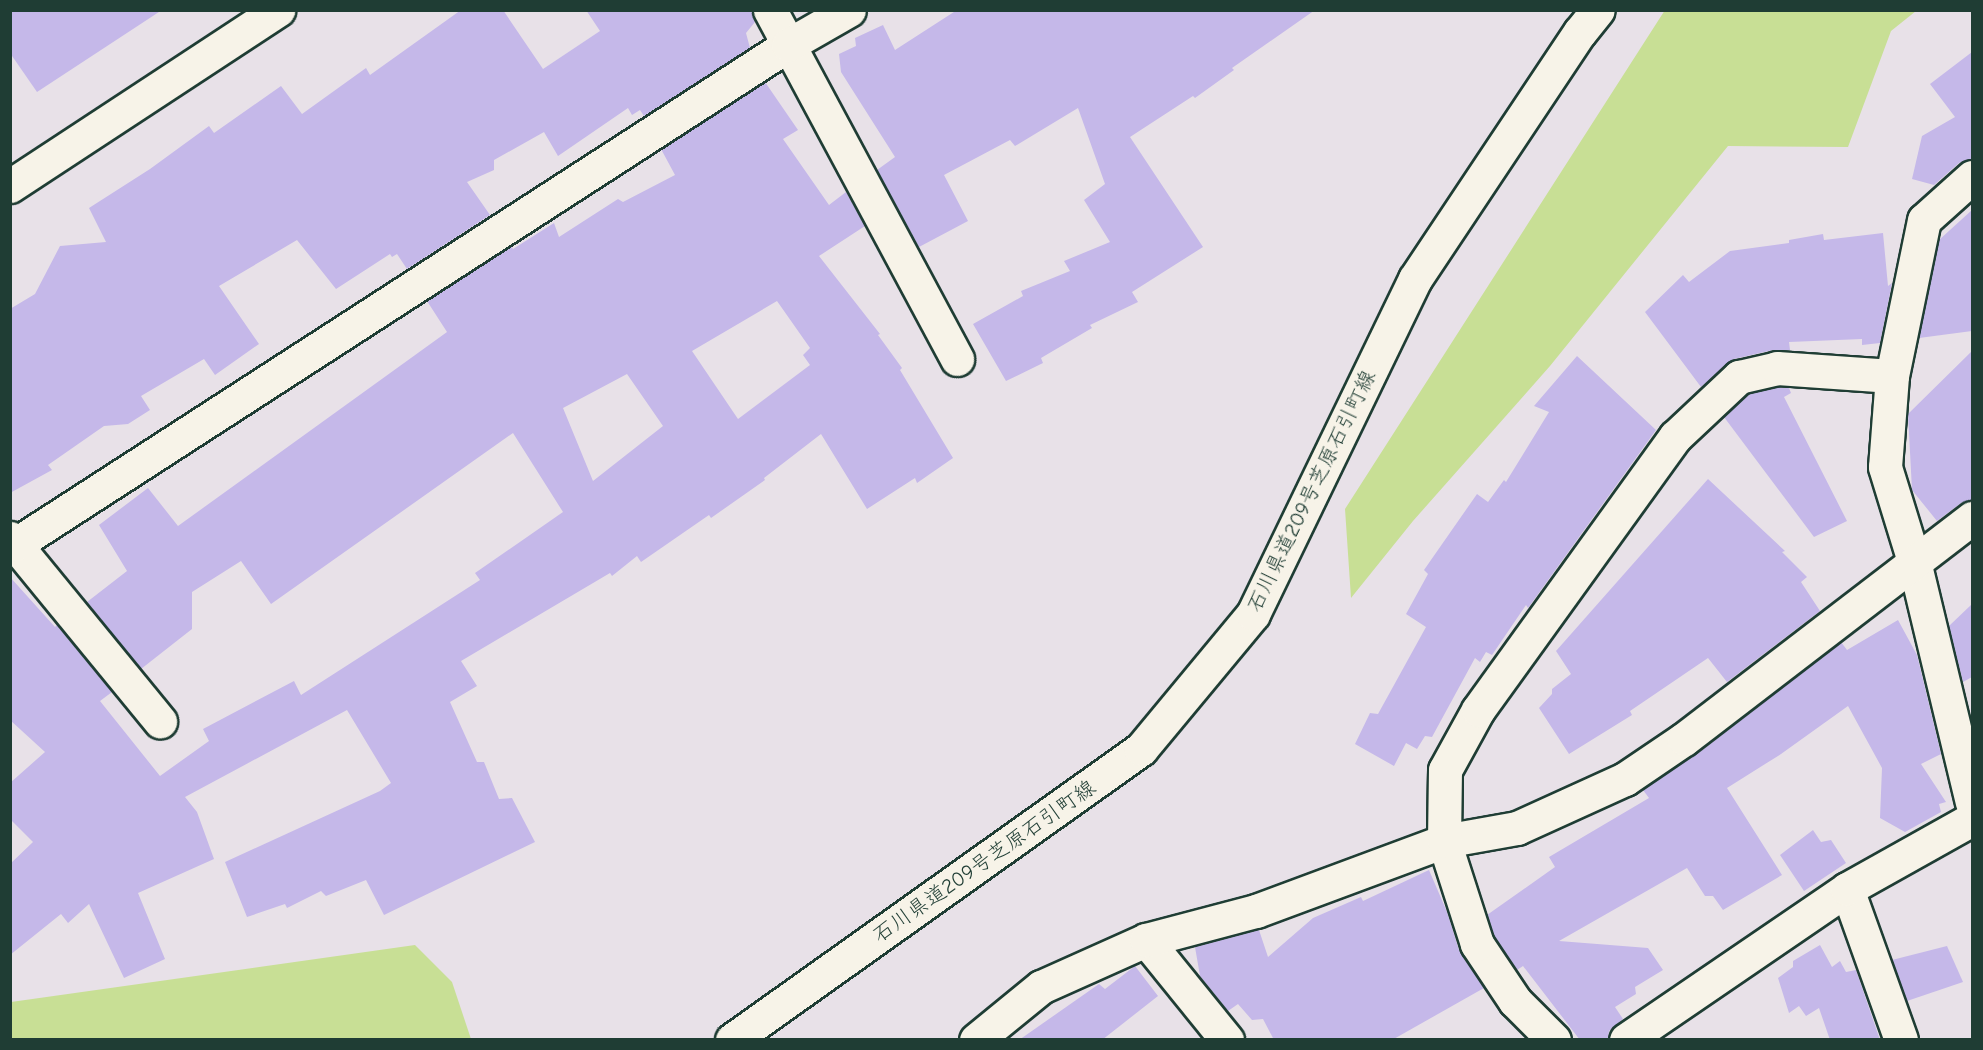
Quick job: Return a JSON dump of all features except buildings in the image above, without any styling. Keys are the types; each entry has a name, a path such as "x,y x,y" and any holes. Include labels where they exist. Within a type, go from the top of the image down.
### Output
{"street":[{"path":"10,186 278,10"},
{"path":"770,10 957,359"},
{"path":"160,721 13,541 788,45 849,10"},
{"name":"石川県道209号芝原石引町線","path":"732,1040 1141,749 1253,614 1414,279 1580,32 1598,10"},
{"path":"1972,177 1924,220 1892,376 1885,467 1914,561 1972,802"},
{"path":"1554,1040 1515,1001 1477,944 1444,840 1445,770 1478,710 1675,437 1740,377 1777,368 1892,376"},
{"path":"976,1040 1041,987 1146,940 1256,911 1444,840 1517,828 1625,779 1684,739 1972,518"},
{"path":"1626,1040 1847,889 1972,819"},
{"path":"1847,889 1901,1040"},
{"path":"1146,940 1227,1040"}],"green space":[{"path":"1665,10 1916,11 1891,31 1848,147 1728,146 1550,366 1413,521 1351,598 1345,509"},
{"path":"415,945 452,982 471,1039 11,1039 11,1002"}]}
